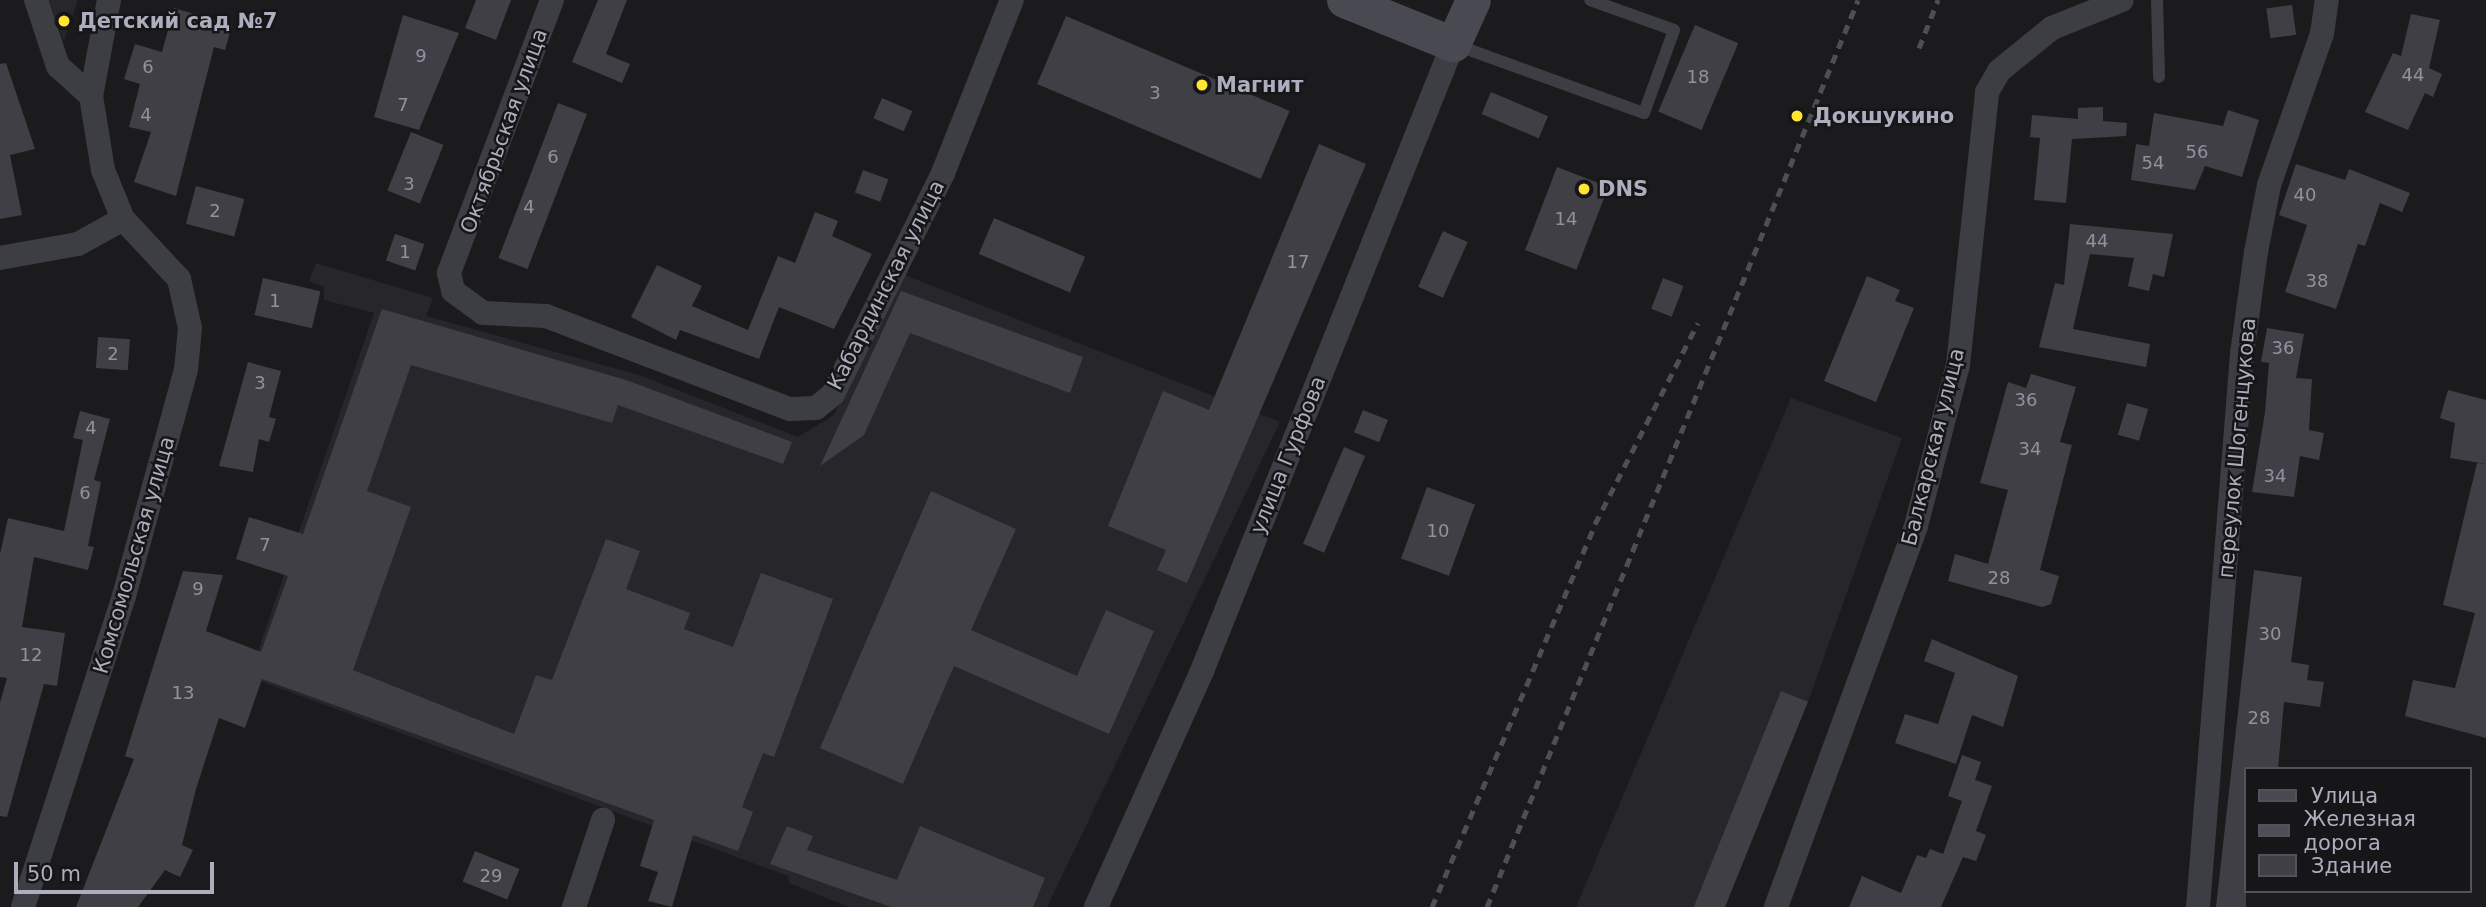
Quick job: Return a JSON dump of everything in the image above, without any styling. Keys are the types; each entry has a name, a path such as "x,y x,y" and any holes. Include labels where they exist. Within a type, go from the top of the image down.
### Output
{"street":[{"path":"36,0 58,66 91,96"},
{"path":"0,258 78,244 123,219 103,170 91,96 109,0"},
{"name":"Октябрьская улица","path":"456,261 552,0"},
{"name":"Кабардинская улица","path":"456,261 449,272 453,290 463,304 484,313 546,316 790,409 816,408 833,394 943,173 1012,0"},
{"path":"1344,0 1452,44"},
{"name":"улица Гурфова","path":"1096,907 1202,671 1452,44 1473,0"},
{"name":"Балкарская улица","path":"1776,907 1916,526 1958,365 1978,129 1987,92 1999,71 2043,34 2122,0"},
{"name":"переулок Шогенцукова","path":"2198,907 2242,354 2256,252 2269,185 2322,34 2327,0"},
{"name":"Комсомольская улица","path":"23,907 124,596 186,370 189,313 179,279 123,219"},
{"path":"575,907 603,820"}],"lane":[{"path":"1452,44 1644,113 1674,30 1590,0"},
{"path":"2157,0 2159,77"}],"shaded area":[{"name":"Детский сад №7","path":"49,0 78,0 64,41"},
{"path":"316,263 433,298 426,316 639,375 798,437 834,415 902,274 1280,422 1047,907 849,907 789,883 788,876 249,677 374,313 324,300 324,287 309,281"},
{"path":"1791,398 1902,438 1808,702 1724,907 1576,907"}],"building":[{"path":"476,0 511,0 496,40 465,28"},
{"path":"598,0 627,0 606,54 630,64 622,83 572,62"},
{"path":"2292,5 2296,35 2270,38 2266,9"},
{"path":"174,8 232,25 225,50 214,47 176,196 134,182 151,132 129,127 140,84 124,79 135,44 162,52"},
{"path":"2411,14 2440,20 2429,68 2442,74 2433,97 2425,93 2408,130 2365,112 2393,53 2401,56"},
{"path":"403,15 459,33 419,130 374,117"},
{"path":"1066,16 1290,111 1261,179 1037,84"},
{"path":"1695,25 1738,43 1702,130 1658,112"},
{"path":"6,63 35,149 10,155 22,215 0,219 0,64"},
{"path":"1491,92 1548,116 1539,138 1482,114"},
{"path":"882,98 912,111 904,131 873,118"},
{"path":"558,103 587,114 527,269 499,258"},
{"path":"2103,107 2103,121 2127,123 2126,136 2072,139 2066,203 2034,200 2040,138 2030,137 2032,115 2078,119 2078,108"},
{"path":"2228,110 2259,120 2242,177 2205,166 2195,190 2131,180 2136,144 2149,146 2154,113 2223,126"},
{"path":"411,132 443,145 420,204 387,190"},
{"path":"1319,144 1366,164 1187,583 1157,570 1166,550 1108,526 1163,391 1209,410"},
{"path":"2296,164 2345,180 2349,169 2410,193 2402,212 2380,203 2365,246 2358,244 2336,309 2285,292 2307,225 2279,215"},
{"path":"1557,167 1608,187 1576,270 1525,250"},
{"path":"863,170 888,179 880,202 855,193"},
{"path":"196,186 244,199 234,237 186,224"},
{"path":"815,212 838,221 832,236 872,254 834,329 779,307 759,359 680,330 676,340 631,317 657,265 702,286 692,306 748,330 778,256 795,263"},
{"path":"994,218 1085,257 1070,293 979,254"},
{"path":"2070,224 2173,234 2164,277 2153,274 2149,291 2128,286 2134,258 2090,254 2073,329 2150,344 2146,367 2039,347 2055,283 2064,285"},
{"path":"1443,231 1468,242 1443,298 1418,287"},
{"path":"395,234 424,244 415,271 386,260"},
{"path":"1867,276 1900,290 1895,301 1914,308 1876,402 1824,381"},
{"path":"263,278 320,291 312,328 254,315"},
{"path":"1663,278 1684,286 1672,317 1651,309"},
{"path":"901,291 1083,357 1070,393 910,333 864,435 820,466"},
{"path":"382,309 626,380 792,442 783,464 618,405 612,423 411,365 367,491 411,507 353,670 514,734 536,675 552,680 606,539 640,551 626,589 690,613 684,629 733,647 761,573 833,599 774,757 763,753 742,807 753,812 738,851 693,835 672,907 648,901 658,872 640,866 654,820 262,679 245,728 219,718 196,789 182,845 193,850 180,877 165,870 138,907 76,907 134,759 125,756 183,571 223,575 206,631 261,652 288,576 236,559 249,517 303,534"},
{"path":"2267,328 2304,334 2296,378 2312,379 2309,430 2324,433 2319,460 2300,456 2294,497 2252,492 2265,412 2269,363 2261,362"},
{"path":"98,337 130,339 128,370 96,368"},
{"path":"248,362 281,371 269,417 276,419 269,442 259,439 253,472 219,466"},
{"path":"2031,374 2076,387 2060,442 2072,445 2040,570 2059,576 2051,604 2042,607 1948,581 1955,554 1988,564 2008,490 1980,483 2008,382 2026,388"},
{"path":"2448,390 2486,400 2486,464 2450,458 2455,423 2440,418"},
{"path":"2127,403 2148,409 2139,441 2118,435"},
{"path":"1363,410 1388,420 1379,442 1354,432"},
{"path":"80,411 110,419 94,480 101,482 88,546 94,547 88,570 34,557 22,627 65,633 57,686 44,684 7,817 0,816 0,703 7,678 0,677 0,554 8,518 64,531 83,440 73,438"},
{"path":"1344,447 1365,456 1324,553 1303,544"},
{"path":"2477,463 2486,464 2486,738 2405,716 2413,680 2455,688 2475,613 2443,605"},
{"path":"1427,487 1475,504 1449,576 1401,558"},
{"path":"931,491 1016,529 971,630 1077,676 1106,610 1154,631 1109,734 954,666 903,784 820,748"},
{"path":"2254,570 2302,577 2291,662 2309,665 2307,680 2324,682 2320,707 2284,702 2278,767 2244,767 2246,907 2216,907"},
{"path":"1932,639 2018,676 2003,727 1972,715 1956,764 1895,743 1905,714 1938,724 1955,673 1924,661"},
{"path":"1781,691 1808,702 1725,907 1694,907"},
{"path":"1962,755 1981,762 1975,780 1992,786 1976,831 1986,835 1976,861 1963,857 1941,907 1849,907 1862,876 1901,893 1917,855 1926,858 1930,849 1943,854 1962,801 1948,796"},
{"path":"787,826 813,836 807,850 897,880 920,826 1045,878 1033,907 891,907 770,864"},
{"path":"475,851 520,869 507,900 463,882"}],"railway":[{"path":"1487,907 1858,0"},
{"path":"1919,48 1938,0"},
{"path":"1432,907 1595,524 1698,323"}],"place":[{"name":"Детский сад №7","path":"64,21"},
{"name":"Магнит","path":"1202,85"},
{"name":"Докшукино","path":"1797,116"},
{"name":"DNS","path":"1584,189"}]}
